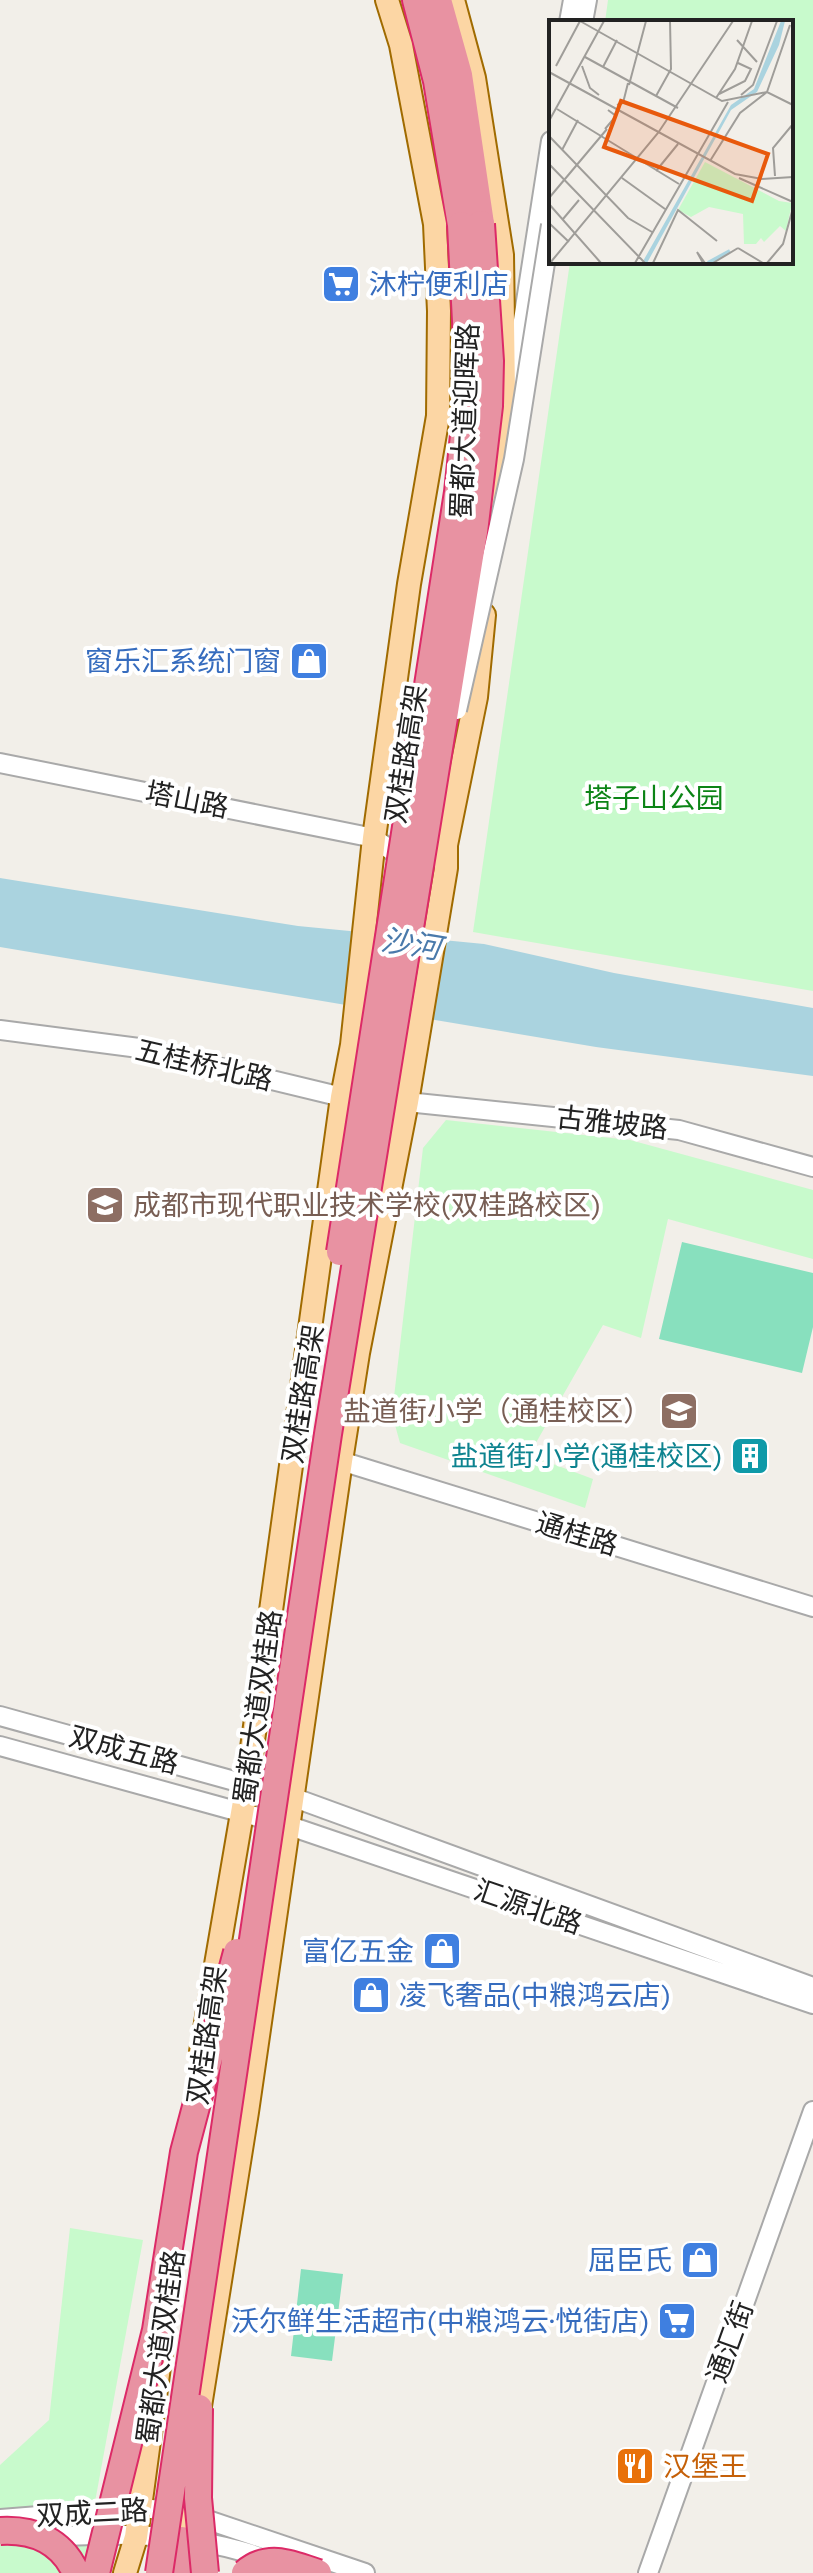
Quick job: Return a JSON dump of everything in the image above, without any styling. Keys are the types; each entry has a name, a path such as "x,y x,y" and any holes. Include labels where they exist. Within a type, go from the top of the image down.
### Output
{"highway":[{"path":"416,0 471,224"},
{"path":"438,0 457,68 471,224"},
{"name":"双桂路高架","path":"145,2573 328,1434 439,851 485,452 490,361 471,224"},
{"name":"双桂路高架","path":"159,2573 313,1427 458,492 466,416 471,224"},
{"path":"96,2573 156,2330 184,2152 244,1950"},
{"path":"205,2573 197,2453 200,2382 233,2137 244,1950"},
{"path":"0,2531 32,2532 45,2538 67,2557 76,2573"},
{"path":"178,2573 182,2540"},
{"path":"245,2573 264,2561 284,2561 318,2573"}],"main road":[{"name":"蜀都大道迎晖路","path":"374,838 409,584 438,416 439,311 435,224 401,45 387,0"},
{"name":"蜀都大道迎晖路","path":"439,851 476,697 504,392 502,255 477,93 452,0"},
{"path":"452,0 457,68"},
{"name":"蜀都大道双桂路","path":"127,2573 136,2537 205,2019 243,1814 342,1097 352,1045 374,838"},
{"name":"蜀都大道双桂路","path":"182,2540 341,1461 358,1353 415,1055 439,851"}],"street":[{"path":"569,20 573,0"},
{"path":"583,20 587,0"},
{"path":"504,392 517,359 549,154"},
{"path":"374,838 398,857 415,863 439,857 514,459 549,238"},
{"name":"塔山路","path":"0,763 374,838"},
{"path":"374,838 395,861 401,890 379,1046 385,1084 407,1102"},
{"name":"五桂桥北路","path":"0,1030 139,1048 342,1097 407,1102"},
{"name":"古雅坡路","path":"407,1102 679,1130 813,1167"},
{"name":"通桂路","path":"341,1461 813,1607"},
{"name":"双成五路","path":"0,1716 247,1784"},
{"name":"双成五路","path":"0,1746 243,1814"},
{"name":"汇源北路","path":"247,1784 292,1797 813,1987"},
{"name":"汇源北路","path":"243,1814 287,1825 813,2004"},
{"name":"通汇街","path":"648,2573 813,2111"},
{"name":"双成二路","path":"0,2519 140,2508 184,2512 365,2573"},
{"name":"双成二路","path":"0,2541 67,2536 182,2540 251,2553 303,2573"},
{"path":"216,2544 263,2573"}],"green space":[{"name":"塔子山公园","path":"608,0 813,0 813,991 473,932 570,264 793,264 793,20 605,20"},
{"path":"446,1120 630,1140 813,1190 813,1259 668,1219 641,1338 603,1325 529,1455 593,1479 585,1508 400,1443 392,1414 423,1148"},
{"path":"682,1242 813,1273 813,1327 802,1373 659,1339"},
{"path":"70,2228 143,2240 82,2573 0,2573 0,2465 49,2420"},
{"path":"301,2269 343,2274 332,2361 291,2356"}],"water":[{"name":"沙河","path":"0,878 298,926 484,944 614,973 813,1008 813,1076 596,1047 0,947"}],"place":[{"name":"沐柠便利店","path":"341,284"},
{"name":"窗乐汇系统门窗","path":"309,661"},
{"name":"成都市现代职业技术学校(双桂路校区)","path":"105,1205"},
{"name":"盐道街小学（通桂校区）","path":"679,1411"},
{"name":"盐道街小学(通桂校区)","path":"750,1456"},
{"name":"富亿五金","path":"442,1951"},
{"name":"凌飞奢品(中粮鸿云店)","path":"371,1995"},
{"name":"屈臣氏","path":"700,2260"},
{"name":"沃尔鲜生活超市(中粮鸿云·悦街店)","path":"677,2321"},
{"name":"汉堡王","path":"635,2466"}]}
